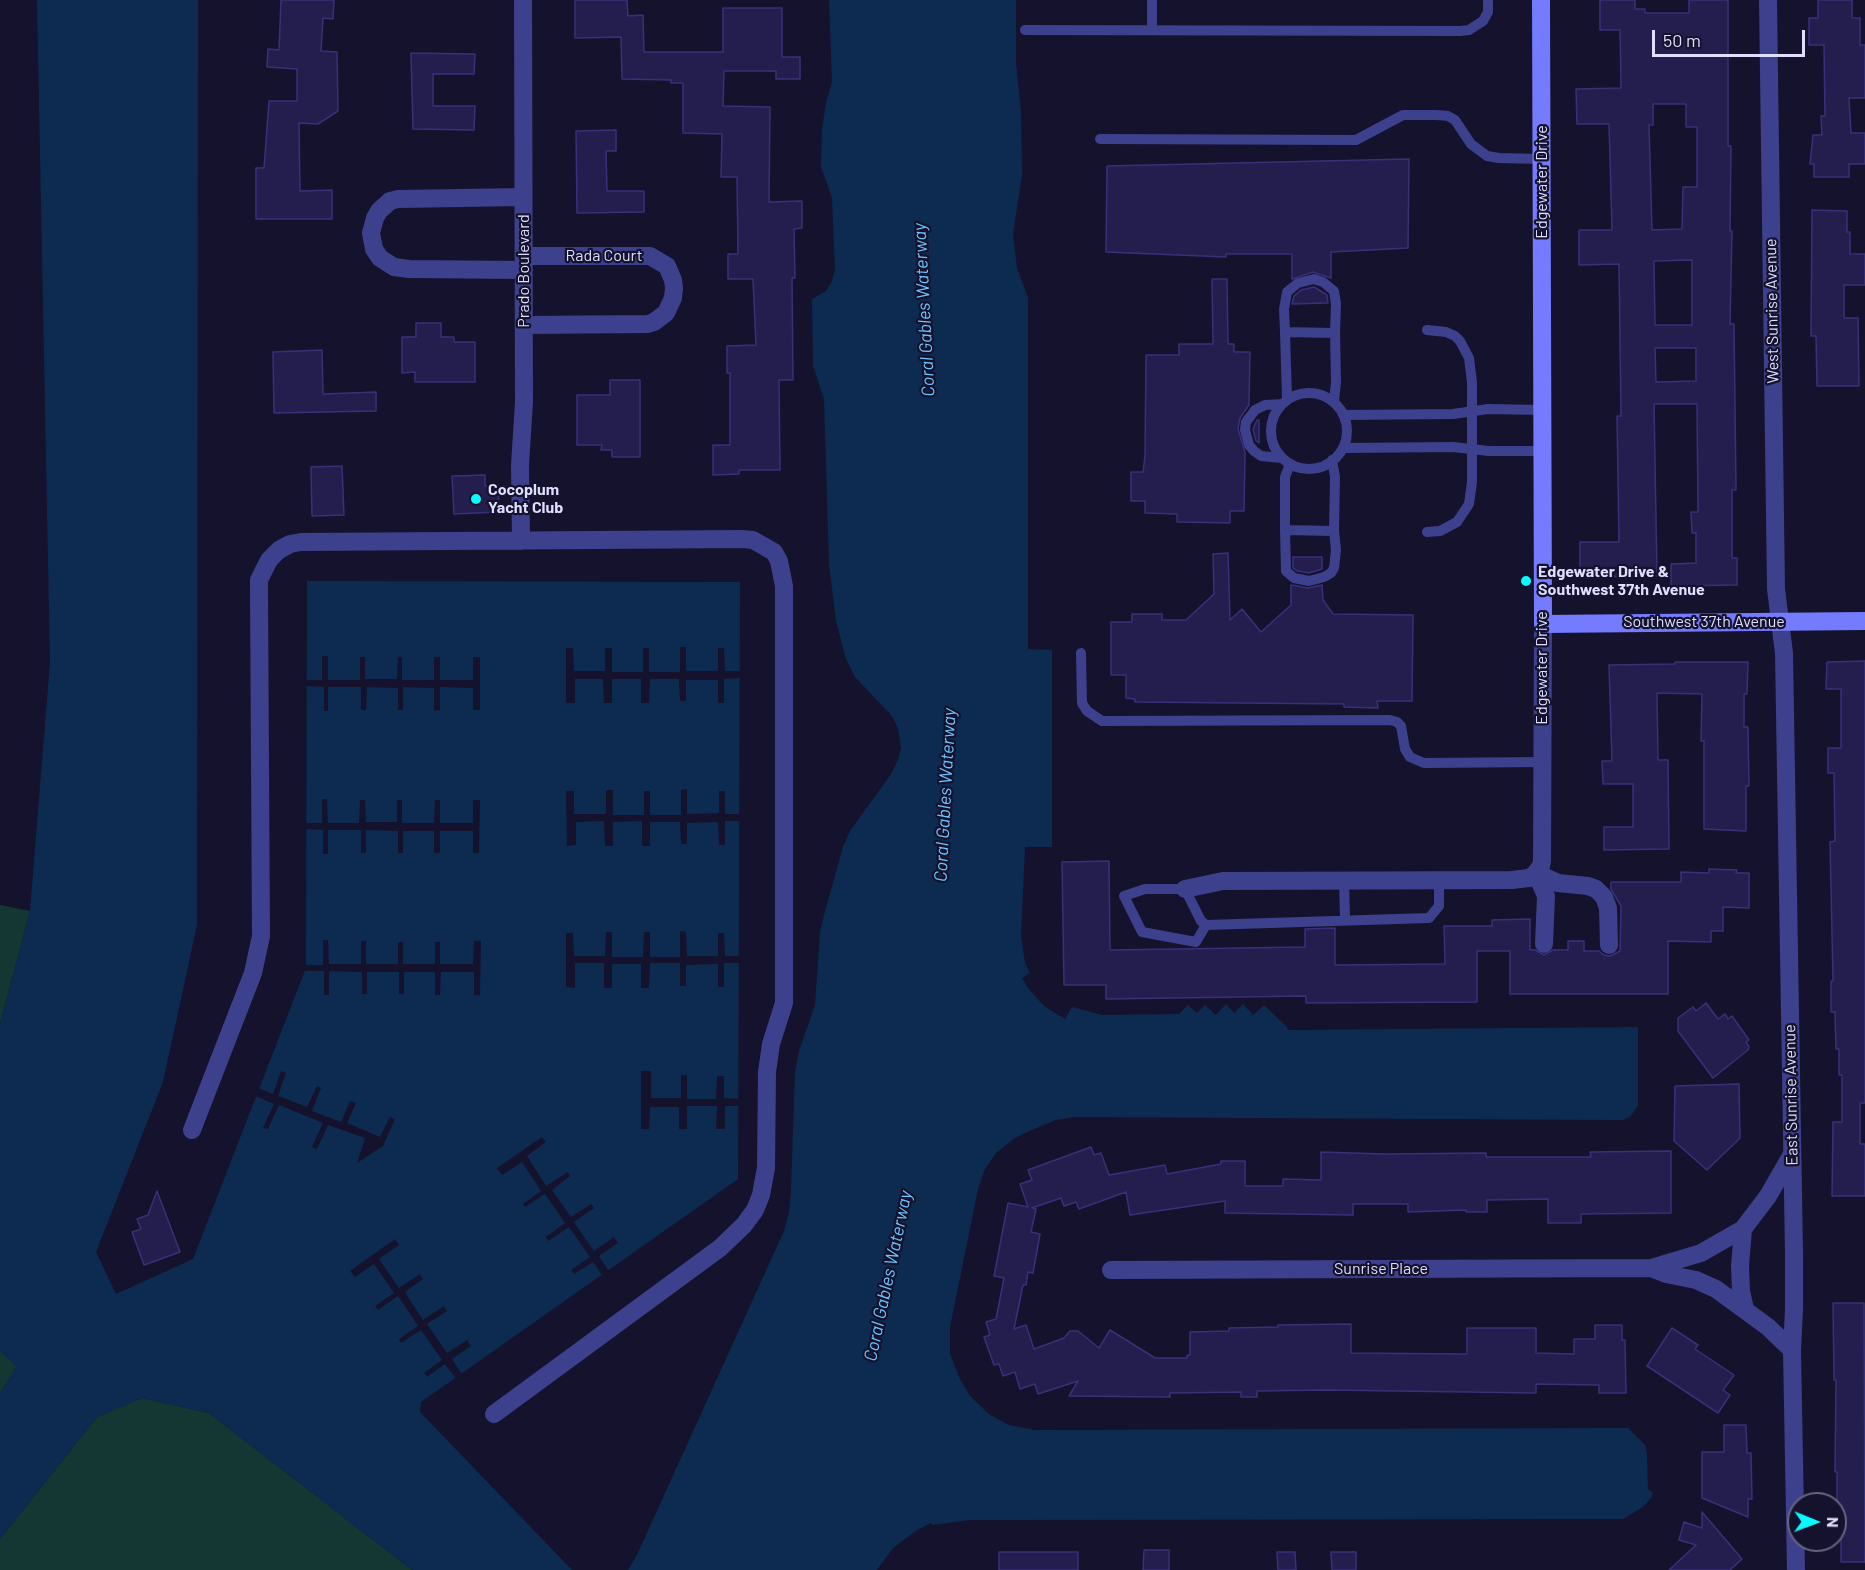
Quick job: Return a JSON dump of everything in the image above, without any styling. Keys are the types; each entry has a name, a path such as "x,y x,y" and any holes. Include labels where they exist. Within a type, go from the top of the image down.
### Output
{"street":[{"name":"Prado Boulevard","path":"521,541 520,465 524,402 523,0"},
{"name":"Edgewater Drive","path":"1536,873 1542,861 1541,0"},
{"name":"West Sunrise Avenue","path":"1768,0 1776,589 1779,621"},
{"name":"Rada Court","path":"523,197 398,199 390,201 379,211 371,232 374,249 380,258 394,267 409,269 650,256 667,266 673,280 673,298 666,313 648,324 524,325"},
{"path":"192,1130 253,973 261,936 259,580 269,560 279,550 290,544 301,542 742,539 753,540 774,552 779,561 784,586 784,1003 769,1056 767,1072 766,1168 761,1195 755,1210 744,1225 720,1248 494,1414"},
{"name":"East Sunrise Avenue","path":"1779,621 1784,653 1796,1570"},
{"name":"Southwest 37th Avenue","path":"1543,624 1865,621"},
{"path":"1185,889 1223,881 1344,882 1521,879 1529,878 1536,873"},
{"path":"1536,873 1546,896 1544,944"},
{"path":"1536,873 1558,883 1596,889 1604,897 1608,908 1609,945"},
{"name":"Sunrise Place","path":"1651,1268 1701,1253 1743,1229 1768,1196 1792,1155"},
{"path":"1743,1229 1740,1266 1741,1292 1745,1309"},
{"name":"Sunrise Place","path":"1111,1270 1651,1268 1706,1284 1745,1309 1792,1350"}],"lane":[{"path":"1152,0 1152,30"},
{"path":"1024,30 1460,31 1469,30 1483,21 1488,12 1488,0"},
{"path":"1100,139 1356,140 1403,115 1437,115 1448,116 1455,120 1471,144 1487,156 1542,159"},
{"path":"1332,460 1335,477 1336,550 1334,568 1324,577 1309,581 1294,578 1286,571 1286,461 1272,440 1271,430 1272,420 1284,402 1284,300 1287,292 1298,283 1314,279 1323,282 1334,291 1336,382 1334,401"},
{"path":"1427,330 1446,332 1455,336 1465,348 1471,369 1472,412 1472,493 1469,504 1457,522 1440,531 1427,532"},
{"path":"1285,332 1335,333"},
{"path":"1311,392 1334,401 1346,423 1347,436 1343,448 1332,460 1320,467 1310,469 1261,456 1249,445 1245,430 1246,422 1255,410 1265,405 1284,402 1298,394 1311,392"},
{"path":"1343,415 1472,412 1488,409 1543,410"},
{"path":"1343,448 1543,451"},
{"path":"1285,530 1334,531"},
{"path":"1081,652 1082,703 1087,711 1102,721 1390,720 1401,726 1405,749 1410,757 1424,763 1542,762"},
{"path":"1206,925 1196,942 1142,932 1124,896 1144,889 1185,889 1201,921 1206,925 1429,918 1439,906 1439,881"},
{"path":"1344,882 1345,920"}],"green space":[{"path":"0,905 30,911 0,1024"},
{"path":"0,1351 17,1366 0,1393"},
{"path":"142,1398 209,1413 412,1570 0,1570 0,1539 97,1417"}],"water":[{"path":"37,0 198,0 197,925 163,1082 96,1252 116,1294 193,1259 306,968 307,581 740,582 738,1179 421,1402 420,1412 572,1570 412,1570 209,1413 142,1398 97,1417 0,1539 0,1393 17,1366 0,1351 0,1024 30,911 50,662"},
{"name":"Coral Gables Waterway","path":"829,0 1016,0 1016,63 1021,113 1022,175 1013,234 1017,268 1028,298 1028,649 1052,650 1052,847 1025,847 1021,936 1025,963 1030,973 1022,978 1028,988 1044,1006 1065,1019 1072,1007 1102,1015 1179,1014 1188,1005 1197,1013 1205,1005 1216,1015 1226,1004 1234,1013 1243,1004 1253,1015 1264,1005 1288,1030 1638,1027 1638,1106 1630,1117 1623,1120 1074,1117 1056,1120 1015,1138 996,1153 985,1169 978,1189 950,1327 950,1354 960,1379 970,1396 990,1415 1009,1425 1035,1430 1628,1428 1645,1445 1648,1489 1653,1493 1643,1507 1623,1519 970,1520 932,1525 931,1523 917,1530 893,1548 877,1570 628,1570 636,1557 784,1231 789,1213 791,1190 795,1071 799,1051 815,1005 820,932 824,915 843,847 850,831 891,774 901,748 898,728 891,715 855,677 846,659 836,621 829,564 824,399 813,366 812,299 826,291 835,270 832,198 821,167 822,129 832,82"}],"pier":[{"path":"680,647 686,647 686,671 718,671 718,648 724,648 725,671 743,671 742,678 724,679 724,703 718,703 718,680 686,680 686,701 680,701 679,679 650,679 649,703 641,703 641,679 612,679 612,703 604,703 603,679 575,679 575,703 566,703 566,648 573,648 574,671 605,671 605,648 612,648 612,672 643,672 643,648 649,648 649,672 680,672"},
{"path":"322,656 328,656 328,680 360,680 360,657 365,657 365,679 397,679 398,657 402,657 402,680 434,680 434,657 440,657 440,680 473,680 473,657 480,657 480,710 473,710 473,688 440,687 440,710 434,711 434,688 403,687 403,710 398,710 398,688 367,687 366,710 361,710 361,687 328,687 328,711 324,711 324,687 304,686 304,680 322,680"},
{"path":"687,789 687,814 719,813 719,791 725,791 725,814 742,814 742,821 725,821 725,845 719,845 718,822 687,823 687,844 681,844 680,822 650,822 650,846 642,846 642,821 613,822 613,846 605,846 604,821 576,822 576,845 567,846 566,791 574,791 574,814 606,814 606,790 613,790 613,815 644,815 644,791 650,791 650,815 681,815 681,790"},
{"path":"322,799 327,799 328,823 359,823 360,800 365,800 366,822 397,822 397,800 402,800 402,823 434,823 435,800 440,800 440,823 473,823 473,800 480,800 479,853 473,853 473,831 440,831 440,853 434,853 434,831 403,831 403,853 398,853 398,831 366,830 366,853 361,853 361,830 328,830 328,854 323,854 323,830 303,829 303,823 322,823"},
{"path":"680,931 686,932 687,956 718,956 718,933 724,933 725,956 741,956 741,963 724,963 724,987 718,987 718,964 686,965 686,986 680,986 680,963 650,963 649,988 641,988 641,964 612,964 612,988 604,988 604,963 575,963 575,988 566,987 566,933 573,933 574,956 605,956 606,932 612,932 612,957 643,957 644,932 650,932 650,957 680,957"},
{"path":"323,940 328,940 329,964 361,964 361,941 366,941 366,964 398,964 398,942 403,942 403,964 435,964 435,942 440,942 440,964 473,964 474,941 481,941 480,995 474,995 474,972 441,972 440,995 435,995 435,972 404,972 404,994 399,994 399,972 367,972 367,994 362,994 362,972 329,971 329,995 324,995 324,971 301,971 303,965 323,965"},
{"path":"281,1071 286,1073 278,1096 307,1107 317,1086 321,1088 312,1111 341,1122 350,1101 356,1103 347,1123 380,1137 390,1117 395,1119 383,1146 357,1163 365,1138 328,1125 317,1149 312,1147 323,1123 279,1105 268,1129 263,1128 274,1104 253,1095 256,1087 273,1094"},
{"path":"641,1071 651,1071 651,1098 681,1098 681,1075 687,1075 687,1099 716,1099 717,1076 724,1076 724,1098 741,1099 741,1106 725,1106 725,1129 716,1129 717,1106 687,1106 687,1129 679,1129 679,1107 650,1107 649,1129 641,1129"},
{"path":"542,1137 546,1142 527,1156 546,1186 568,1172 570,1176 552,1190 571,1217 591,1204 594,1208 574,1222 594,1251 614,1237 618,1243 599,1256 610,1273 603,1277 593,1262 574,1274 571,1270 590,1257 569,1227 548,1241 546,1237 565,1223 545,1194 525,1207 523,1204 541,1191 522,1162 502,1175 497,1168"},
{"path":"395,1239 399,1245 379,1259 399,1288 420,1274 423,1279 405,1292 423,1320 444,1306 447,1311 427,1324 447,1353 467,1340 471,1346 452,1359 463,1376 457,1380 445,1364 427,1377 424,1373 442,1360 421,1330 401,1343 399,1339 418,1326 398,1296 378,1310 375,1306 394,1293 374,1264 355,1277 350,1271"}],"building":[{"path":"281,0 334,0 333,19 323,18 321,51 337,52 338,111 318,124 299,123 300,191 332,190 332,219 256,219 256,168 264,168 269,101 297,101 297,69 267,67 268,49 279,50"},
{"path":"575,0 627,0 628,16 643,15 644,52 723,52 723,8 782,8 782,57 800,57 800,79 776,79 776,71 724,71 723,106 770,107 769,202 802,201 802,228 794,229 793,380 779,380 780,470 739,470 739,474 713,475 713,445 730,445 730,373 727,373 727,346 756,345 753,279 728,279 728,254 738,254 737,177 721,177 722,134 683,133 683,83 671,83 671,80 622,79 621,37 575,38"},
{"path":"1600,0 1635,0 1635,9 1645,9 1645,13 1689,13 1689,0 1728,0 1728,146 1731,146 1730,231 1732,231 1730,324 1734,324 1736,490 1732,490 1732,558 1737,558 1737,585 1671,586 1671,564 1696,563 1696,533 1692,533 1691,512 1698,512 1697,404 1654,404 1657,576 1580,577 1580,542 1619,542 1617,416 1621,416 1619,264 1579,265 1579,230 1612,230 1609,124 1577,124 1576,89 1621,88 1620,30 1600,30","holes":["1653,104 1686,104 1686,127 1697,127 1697,187 1683,187 1682,229 1652,230 1649,125 1653,125","1692,260 1692,325 1655,325 1654,261","1655,348 1696,348 1696,381 1656,382"]},
{"path":"1818,0 1852,0 1852,18 1860,18 1860,45 1865,45 1865,98 1849,98 1851,133 1865,133 1865,164 1849,164 1849,177 1814,177 1814,164 1810,164 1813,135 1822,135 1821,116 1825,116 1824,45 1809,45 1809,18 1818,18"},
{"path":"411,53 475,54 474,74 433,74 433,106 475,106 474,130 413,129"},
{"path":"616,130 616,151 606,151 607,191 644,191 644,212 577,213 576,131"},
{"path":"1409,159 1408,248 1331,252 1331,278 1313,272 1292,279 1292,254 1226,254 1226,257 1106,252 1107,166"},
{"path":"1812,210 1847,211 1850,254 1865,254 1865,285 1844,285 1844,318 1858,318 1859,386 1817,386 1816,336 1811,336"},
{"path":"1212,279 1227,279 1228,344 1234,344 1234,352 1250,352 1249,405 1240,418 1238,429 1245,452 1244,511 1230,511 1230,523 1177,522 1177,514 1145,513 1145,501 1131,501 1131,472 1143,472 1145,456 1146,355 1179,355 1179,344 1213,344"},
{"path":"1314,287 1327,295 1328,303 1292,304 1294,296 1301,290"},
{"path":"416,323 441,323 441,337 454,337 454,342 475,342 475,382 415,382 415,372 402,373 402,337 416,337"},
{"path":"322,350 323,394 376,392 376,411 274,413 273,352"},
{"path":"610,380 640,380 640,457 612,457 612,450 601,450 602,445 577,445 577,395 610,395"},
{"path":"1259,420 1259,443 1256,441 1253,429"},
{"path":"342,466 344,515 312,516 311,467"},
{"name":"Cocoplum Yacht Club","path":"485,475 485,486 498,485 499,512 454,514 452,476"},
{"path":"1228,553 1230,620 1242,609 1261,632 1291,605 1291,585 1308,588 1322,585 1323,600 1333,614 1413,615 1412,701 1377,701 1378,708 1344,707 1344,704 1135,702 1135,699 1126,698 1126,675 1111,675 1111,622 1132,622 1132,614 1162,614 1162,620 1186,620 1214,594 1213,554"},
{"path":"1293,557 1322,557 1322,569 1309,573 1297,571 1293,568"},
{"path":"1865,661 1865,1103 1860,1103 1860,1144 1865,1144 1865,1196 1832,1196 1833,1122 1842,1122 1842,1075 1839,1075 1839,1049 1836,1049 1835,1012 1831,1012 1831,981 1833,981 1830,842 1835,841 1834,773 1828,773 1828,748 1841,748 1841,689 1826,689 1827,662"},
{"path":"1675,662 1748,662 1747,694 1744,694 1744,727 1748,727 1749,786 1746,786 1746,831 1704,829 1702,694 1657,693 1658,760 1668,760 1669,849 1604,850 1604,827 1633,827 1633,784 1603,784 1602,761 1612,761 1609,665 1675,664"},
{"path":"1109,861 1110,950 1305,947 1305,929 1335,928 1335,965 1445,964 1444,926 1492,926 1492,920 1530,919 1530,950 1544,955 1553,950 1568,950 1568,941 1584,941 1584,951 1599,951 1610,956 1620,951 1621,906 1611,889 1611,882 1681,882 1681,872 1709,873 1709,869 1749,873 1749,908 1723,907 1723,931 1711,931 1711,942 1668,941 1668,994 1510,994 1510,951 1477,951 1477,1002 1306,1003 1306,996 1106,999 1106,985 1064,985 1062,862"},
{"path":"1706,1003 1718,1019 1725,1014 1728,1019 1732,1016 1749,1040 1746,1042 1748,1050 1713,1078 1678,1031 1678,1018 1693,1007 1696,1011"},
{"path":"1739,1084 1740,1138 1707,1170 1674,1141 1675,1086"},
{"path":"1091,1147 1094,1155 1101,1153 1109,1175 1165,1165 1167,1174 1221,1164 1221,1161 1245,1161 1245,1186 1283,1186 1283,1179 1321,1180 1321,1152 1486,1153 1486,1157 1591,1157 1590,1152 1671,1151 1671,1213 1581,1214 1581,1223 1548,1223 1548,1199 1487,1200 1487,1212 1466,1212 1466,1210 1408,1212 1408,1204 1353,1204 1353,1215 1225,1213 1225,1201 1130,1215 1126,1192 1079,1209 1076,1202 1064,1206 1061,1198 1032,1208 1036,1209 1031,1232 1040,1234 1033,1273 1028,1272 1026,1285 1023,1285 1014,1329 1026,1325 1034,1349 1064,1338 1070,1331 1078,1331 1099,1348 1110,1330 1155,1358 1187,1358 1187,1355 1190,1355 1190,1332 1229,1331 1229,1328 1278,1327 1278,1325 1351,1324 1351,1353 1467,1354 1467,1328 1536,1328 1536,1353 1574,1354 1574,1339 1595,1339 1595,1325 1622,1325 1622,1340 1625,1340 1626,1393 1599,1393 1599,1385 1536,1384 1536,1393 1257,1391 1257,1397 1241,1397 1241,1392 1170,1393 1170,1397 1069,1396 1078,1381 1038,1394 1035,1384 1020,1389 1015,1372 1003,1376 999,1364 994,1365 984,1337 990,1335 986,1322 996,1319 1004,1278 994,1276 1008,1203 1028,1207 1020,1184 1032,1180 1028,1170"},
{"path":"157,1191 180,1252 144,1265 132,1232 141,1229 137,1219 148,1215"},
{"path":"1833,1303 1864,1303 1865,1562 1841,1562 1841,1552 1847,1552 1847,1492 1837,1492 1837,1472 1835,1472 1836,1380 1834,1380"},
{"path":"1672,1328 1698,1345 1695,1349 1734,1375 1723,1390 1730,1395 1718,1413 1647,1366"},
{"path":"1724,1425 1746,1425 1747,1453 1751,1453 1752,1499 1748,1499 1748,1517 1702,1498 1702,1452 1724,1452"},
{"path":"1702,1512 1742,1559 1730,1570 1669,1570 1696,1545 1679,1540 1684,1522 1702,1528"},
{"path":"1144,1550 1169,1550 1169,1570 1143,1570"},
{"path":"999,1552 1078,1552 1078,1570 999,1570"},
{"path":"1277,1552 1295,1552 1296,1570 1278,1570"},
{"path":"1331,1552 1356,1552 1356,1570 1332,1570"}],"place":[{"name":"Cocoplum Yacht Club","path":"476,499"},
{"name":"Edgewater Drive & Southwest 37th Avenue","path":"1526,581"}]}
